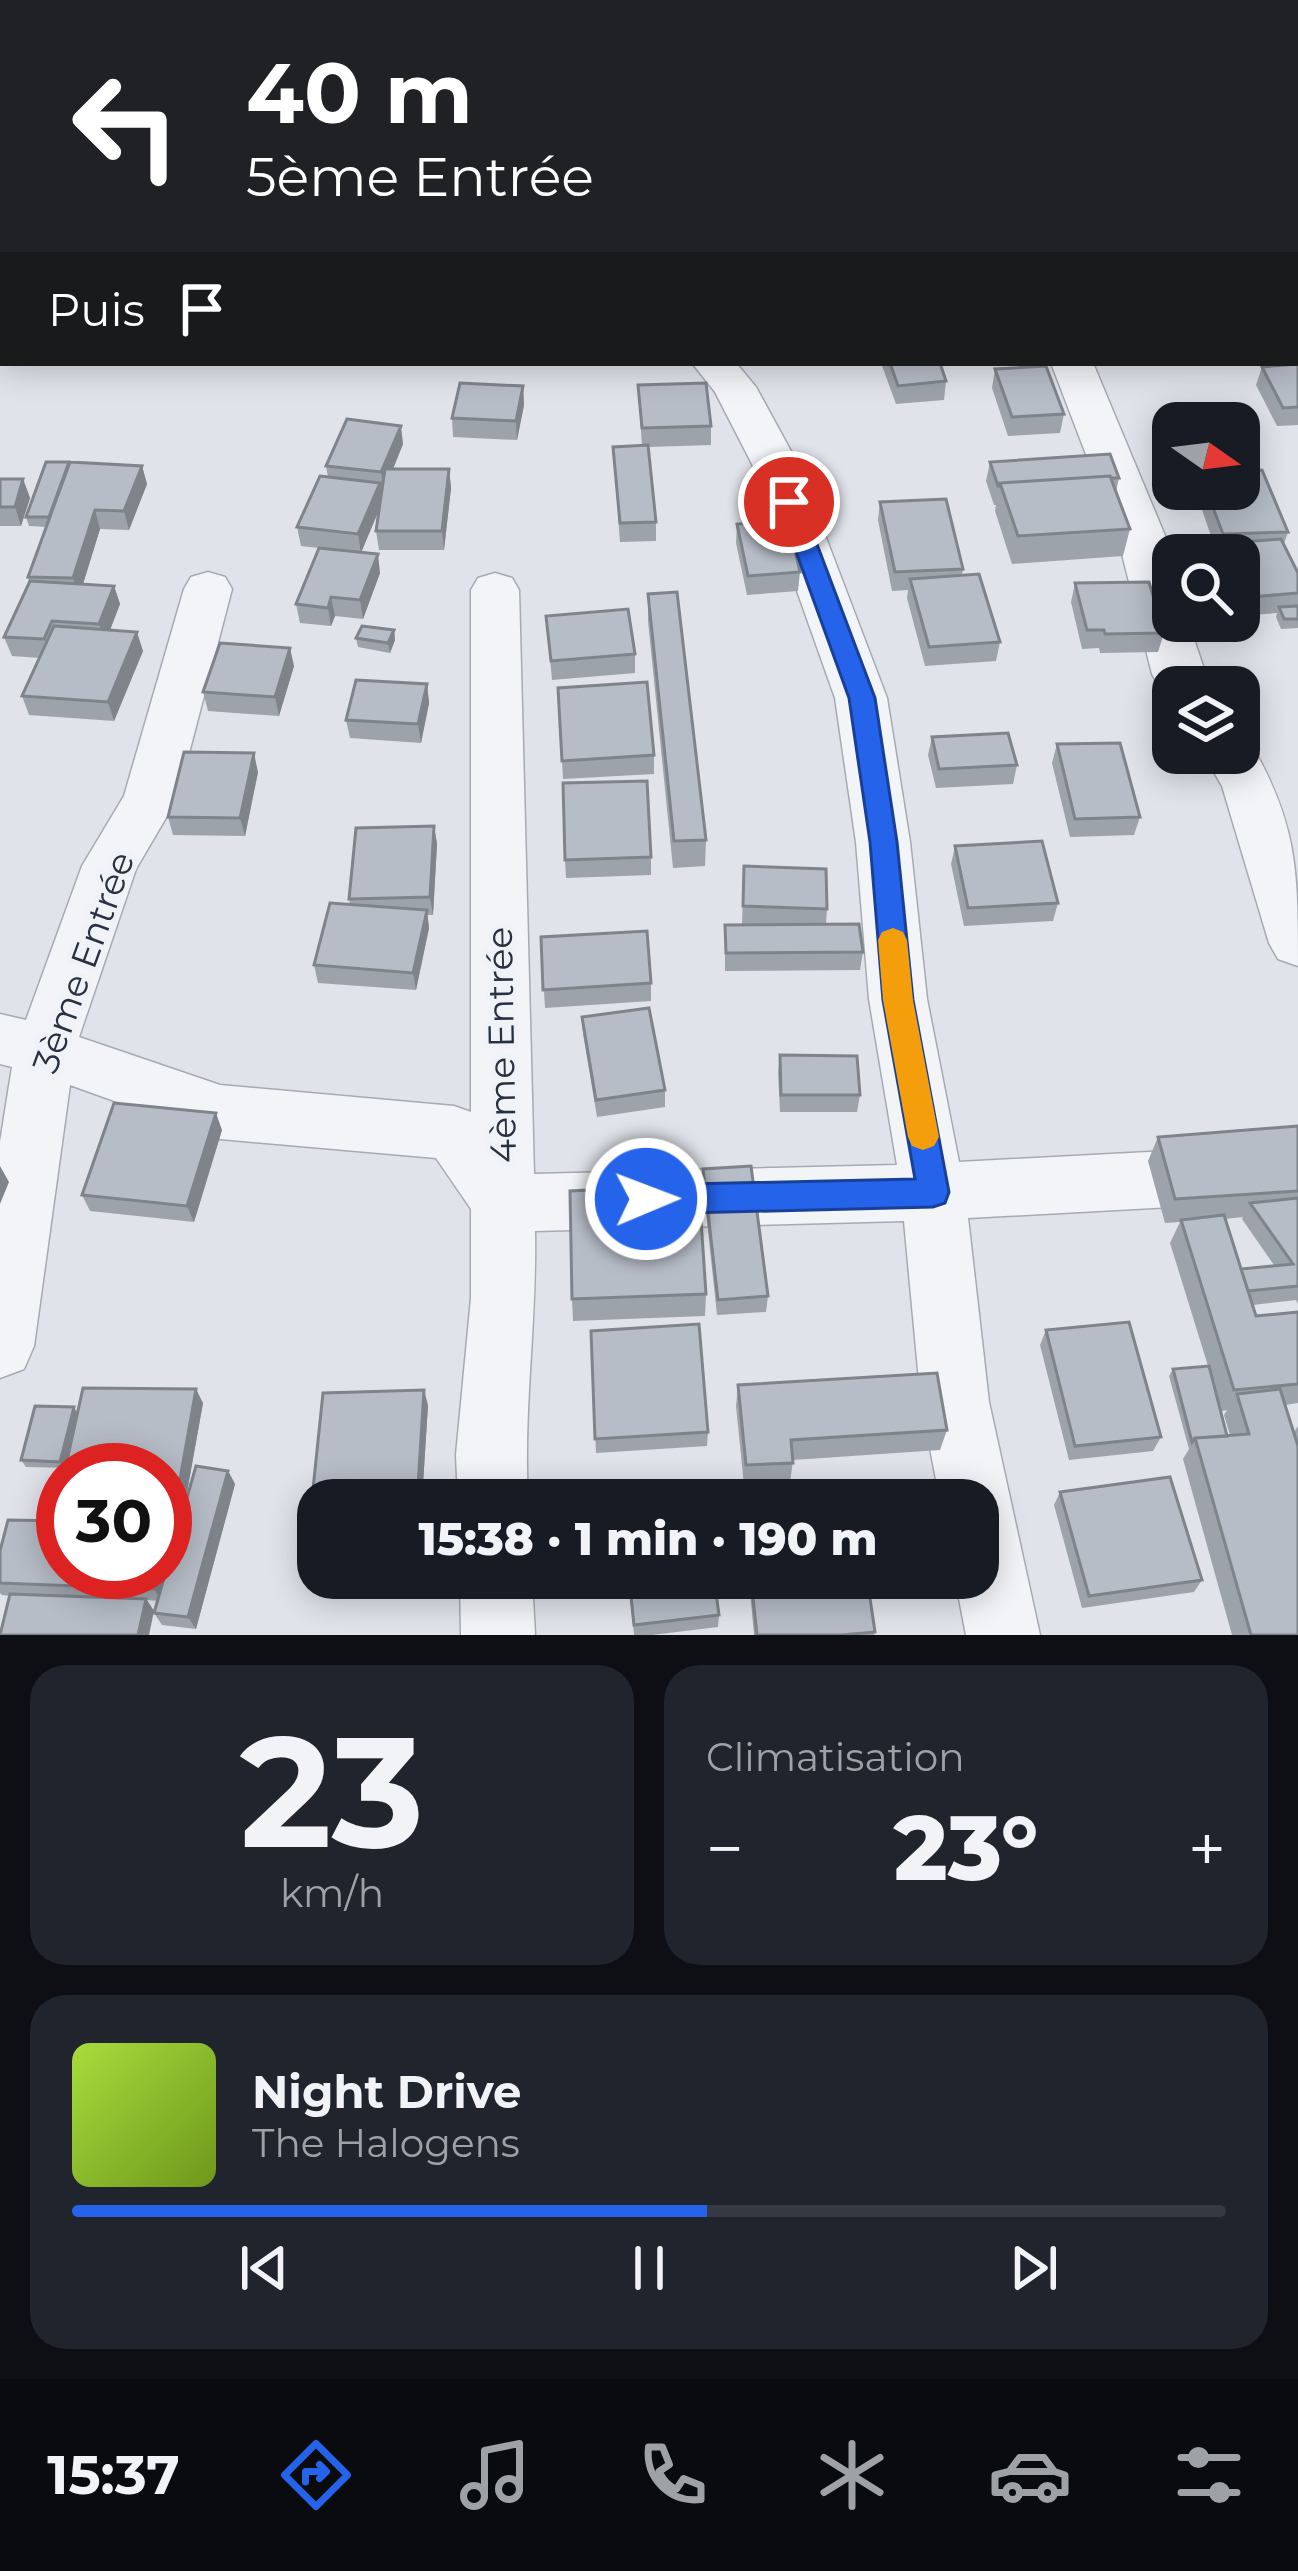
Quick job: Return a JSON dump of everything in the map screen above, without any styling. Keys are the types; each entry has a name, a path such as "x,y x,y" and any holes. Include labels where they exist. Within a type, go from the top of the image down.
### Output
{"street":[{"path":"715,366 734,387 775,464 862,698 884,842 898,1000 933,1192 956,1402 971,1479"},
{"path":"1073,366 1142,538 1175,666"},
{"name":"3ème Entrée","path":"0,1346 22,1045 110,866 150,799 208,589"},
{"name":"4ème Entrée","path":"492,1479 504,1298 495,590"},
{"path":"1258,774 1298,943"},
{"path":"22,1045 220,1112 454,1133 503,1203 933,1192 1298,1172"},
{"path":"497,1599 498,1635"},
{"path":"996,1599 1003,1635"}],"building":[{"path":"891,366 941,366 946,381 898,386"},
{"path":"1046,366 1064,414 1012,417 995,369"},
{"path":"1298,366 1298,407 1283,408 1262,367"},
{"path":"460,383 523,386 516,421 452,418"},
{"path":"706,383 711,426 642,428 638,385"},
{"path":"347,419 401,426 381,472 326,466"},
{"path":"648,445 656,522 620,523 613,447"},
{"path":"1110,454 1119,478 998,486 990,462"},
{"path":"46,462 69,462 49,517 26,517"},
{"path":"70,462 142,466 124,511 95,510 73,578 28,577"},
{"path":"385,469 449,469 442,531 376,531"},
{"path":"1260,470 1288,532 1223,534 1214,510 1260,510"},
{"path":"320,476 380,483 358,534 297,527"},
{"path":"1110,476 1130,529 1018,536 1000,483"},
{"path":"0,479 23,479 15,507 0,507"},
{"path":"946,499 963,569 895,572 880,502"},
{"path":"788,520 800,572 748,576 737,524"},
{"path":"1281,539 1298,573 1298,593 1260,596 1260,541"},
{"path":"319,548 378,554 360,600 331,597 328,608 296,604"},
{"path":"979,574 1000,642 929,647 910,579"},
{"path":"30,581 114,586 99,624 52,621 44,639 4,637"},
{"path":"1149,582 1152,633 1087,630 1075,583"},
{"path":"677,592 706,840 674,841 648,594"},
{"path":"1298,606 1298,619 1284,619 1279,607"},
{"path":"628,609 635,654 551,661 546,616"},
{"path":"54,626 137,632 108,702 22,696"},
{"path":"362,626 394,630 388,643 356,638"},
{"path":"220,643 290,648 275,697 203,692"},
{"path":"356,680 427,684 418,724 346,720"},
{"path":"647,682 654,755 562,761 558,688"},
{"path":"1008,733 1017,765 939,769 932,737"},
{"path":"1120,743 1140,817 1075,819 1057,744"},
{"path":"184,752 254,753 240,818 168,817"},
{"path":"647,781 651,857 565,860 563,783"},
{"path":"434,826 430,897 349,899 356,828"},
{"path":"1042,841 1058,903 968,908 955,846"},
{"path":"744,866 826,869 827,909 743,906"},
{"path":"330,903 427,910 413,973 314,965"},
{"path":"859,924 863,952 726,953 725,925"},
{"path":"647,931 651,983 543,990 541,937"},
{"path":"649,1008 665,1090 596,1100 582,1017"},
{"path":"780,1055 857,1056 860,1095 781,1095"},
{"path":"114,1103 216,1113 187,1206 82,1195"},
{"path":"1298,1126 1298,1191 1175,1199 1158,1137"},
{"path":"751,1166 768,1296 718,1300 703,1169"},
{"path":"650,1187 651,1207 700,1205 706,1294 572,1299 570,1191"},
{"path":"1298,1198 1298,1286 1248,1291 1241,1269 1293,1264 1250,1203"},
{"path":"1224,1215 1256,1316 1298,1312 1298,1384 1234,1390 1181,1220"},
{"path":"1129,1322 1161,1437 1075,1446 1046,1330"},
{"path":"699,1324 708,1432 595,1439 591,1331"},
{"path":"1209,1366 1227,1436 1192,1442 1173,1369"},
{"path":"937,1373 947,1430 791,1440 793,1463 746,1465 738,1385"},
{"path":"83,1388 196,1389 186,1443 71,1443"},
{"path":"1280,1389 1298,1446 1298,1635 1251,1635 1195,1438 1249,1434 1237,1394"},
{"path":"424,1390 418,1479 314,1479 323,1393"},
{"path":"35,1406 74,1407 65,1443 36,1443 36,1461 21,1460"},
{"path":"196,1466 228,1471 188,1617 154,1613 158,1599 192,1599"},
{"path":"1170,1477 1202,1580 1089,1596 1060,1492"},
{"path":"8,1520 36,1521 36,1584 0,1583 0,1551"},
{"path":"10,1594 36,1595 36,1599 146,1599 138,1635 0,1635"},
{"path":"631,1599 717,1599 719,1615 634,1625"},
{"path":"753,1599 870,1599 875,1632 757,1635"}],"slow traffic":[{"path":"893,940 898,1000 923,1137"}],"route":[{"path":"646,1199 933,1192 898,1000 884,842 862,698 789,502"}]}
